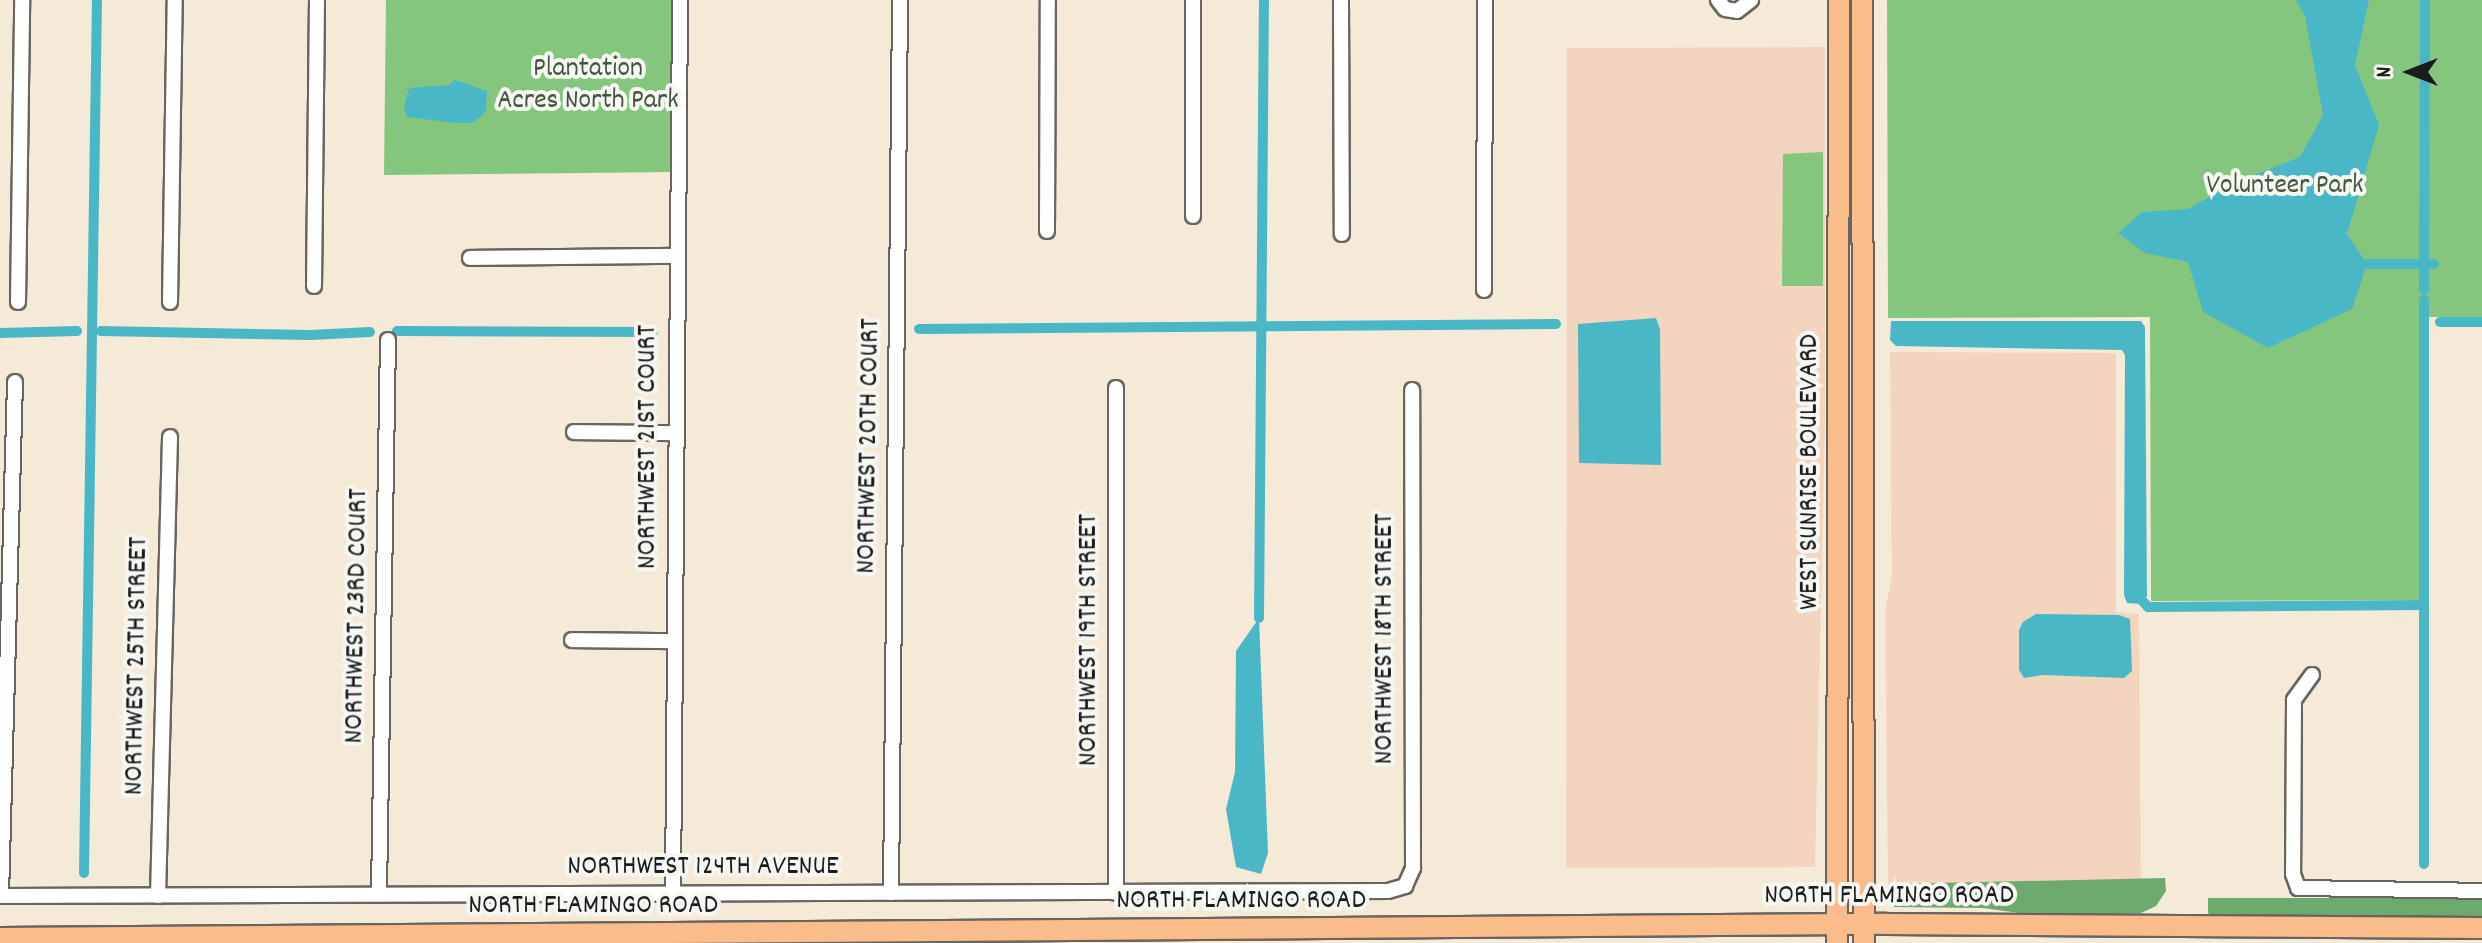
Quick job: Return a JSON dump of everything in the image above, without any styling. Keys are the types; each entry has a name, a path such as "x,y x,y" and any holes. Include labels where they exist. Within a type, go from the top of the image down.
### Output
{"highway":[{"name":"WEST SUNRISE BOULEVARD","path":"1837,934 1839,0"},
{"name":"WEST SUNRISE BOULEVARD","path":"1862,0 1864,934"},
{"name":"NORTH FLAMINGO ROAD","path":"0,938 1234,937 2482,928"}],"street":[{"path":"18,302 22,0"},
{"path":"170,302 175,0"},
{"path":"314,286 317,0"},
{"name":"NORTHWEST 21ST COURT","path":"673,895 675,256 680,0"},
{"name":"NORTHWEST 20TH COURT","path":"891,893 900,0"},
{"path":"1047,231 1048,0"},
{"path":"1193,0 1193,216"},
{"path":"1341,0 1342,234"},
{"path":"1484,290 1485,0"},
{"path":"1718,0 1725,9 1737,11 1751,0"},
{"path":"470,258 675,256"},
{"name":"NORTHWEST 23RD COURT","path":"379,893 388,340"},
{"path":"0,896 15,382"},
{"name":"NORTHWEST 19TH STREET","path":"1116,388 1116,893"},
{"name":"NORTHWEST 18TH STREET","path":"1405,886 1413,868 1412,390"},
{"path":"574,432 676,433"},
{"name":"NORTHWEST 25TH STREET","path":"158,896 170,437"},
{"path":"572,640 673,641"},
{"path":"2312,675 2294,700 2293,874 2298,888 2482,891"},
{"name":"NORTHWEST 124TH AVENUE","path":"0,896 1116,893 1388,891 1405,886"}],"shaded area":[{"path":"1825,47 1825,424 1815,867 1566,868 1567,48"},
{"path":"1890,352 2116,353 2116,612 2139,614 2141,913 2027,914 1983,908 1894,907 1888,885 1885,610 1892,577"}],"green space":[{"name":"Plantation Acres North Park","path":"386,0 676,0 673,172 384,175"},
{"name":"Volunteer Park","path":"1887,0 2482,0 2482,317 2421,317 2424,600 2151,601 2150,317 1888,318"},
{"path":"1823,152 1823,286 1782,286 1783,154"},
{"path":"2165,878 2166,891 2156,906 2141,913 2027,914 1983,908 1894,907 1888,884"},
{"path":"2208,898 2482,898 2482,917 2213,917 2208,913"}],"water":[{"path":"2296,0 2369,0 2355,65 2379,125 2347,234 2367,264 2352,309 2268,348 2203,312 2188,262 2145,253 2118,233 2142,212 2188,209 2232,184 2300,157 2323,115 2305,16"},
{"path":"455,80 487,91 486,111 479,118 472,123 456,123 407,117 404,107 409,88 449,85"},
{"path":"1656,318 1660,329 1661,465 1579,463 1578,324"},
{"path":"1891,321 2141,321 2145,327 2147,596 2141,604 2127,603 2124,595 2125,355 2122,350 1896,346 1890,340"},
{"path":"2036,614 2119,615 2130,619 2132,671 2124,678 2043,675 2024,678 2019,670 2019,630 2023,622"},
{"path":"1259,618 1268,853 1261,874 1236,867 1226,809 1235,772 1236,651"}],"waterway":[{"path":"84,873 97,0"},
{"path":"1259,618 1264,0"},
{"path":"2424,290 2425,0"},
{"path":"2367,264 2434,264"},
{"path":"2424,300 2424,864"},
{"path":"2440,322 2482,322"},
{"path":"919,329 1556,324"},
{"path":"0,333 77,331"},
{"path":"101,331 311,335 370,332"},
{"path":"397,331 653,332"},
{"path":"2136,594 2148,607 2424,605"}]}
